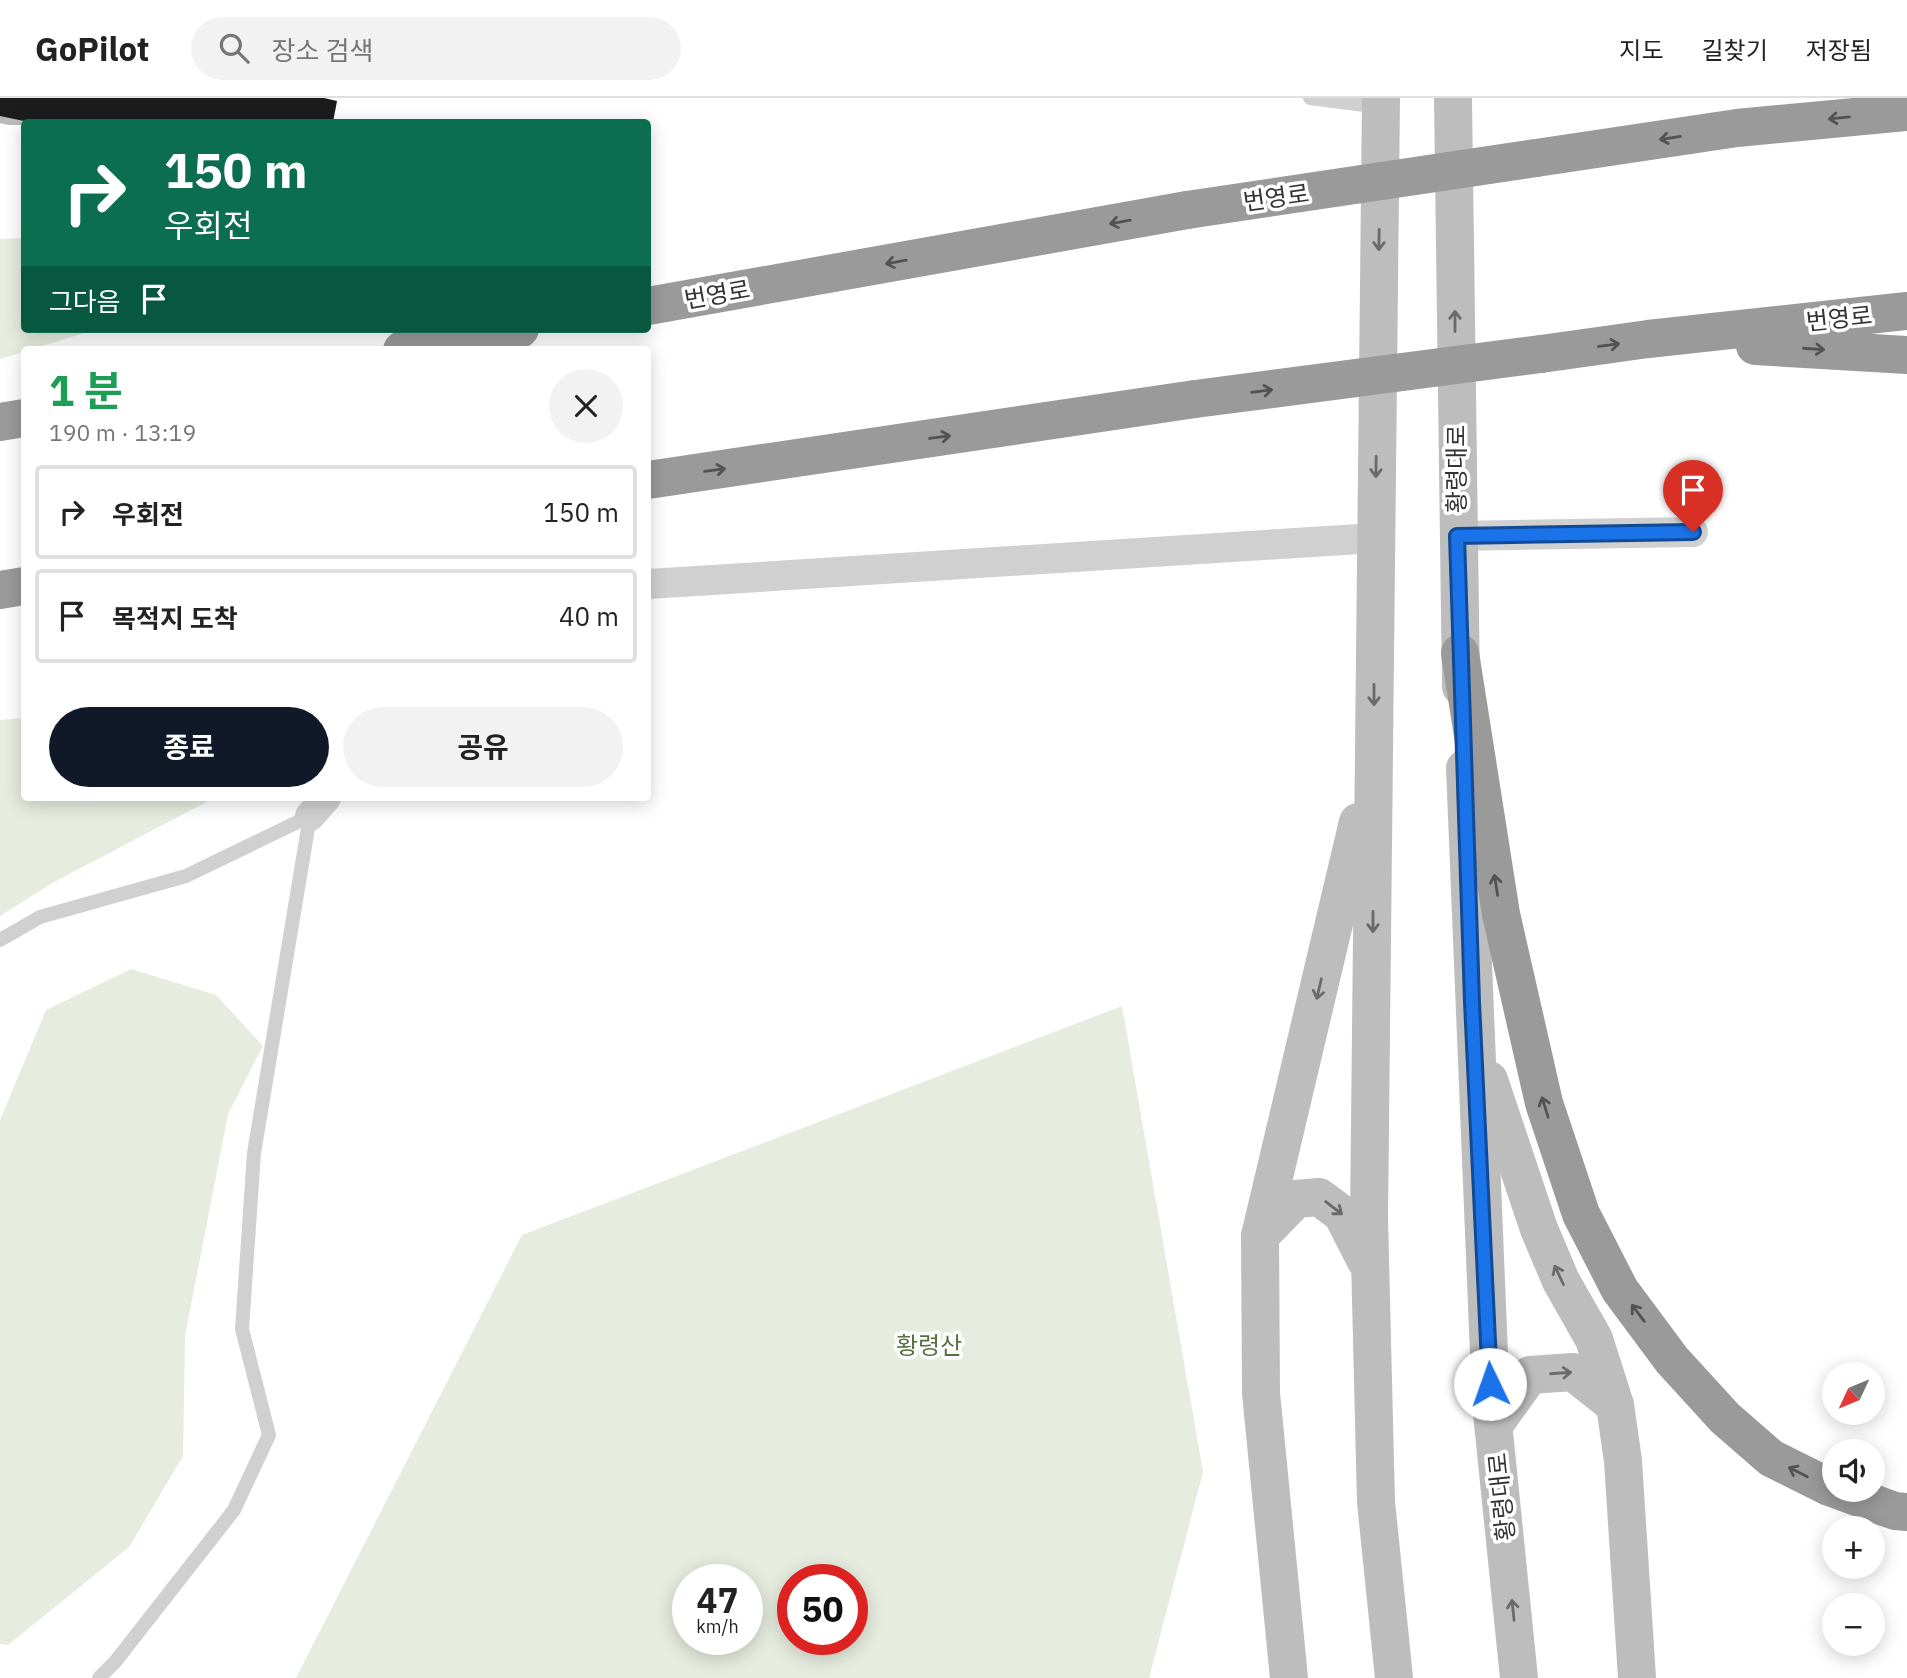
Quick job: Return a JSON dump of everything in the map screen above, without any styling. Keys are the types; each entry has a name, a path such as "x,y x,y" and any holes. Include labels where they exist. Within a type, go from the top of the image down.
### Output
{"highway":[{"name":"번영로","path":"651,305 1187,210 1737,128 1907,111"},
{"name":"번영로","path":"651,480 1195,399 1648,339 1907,311"},
{"path":"424,346 498,333"},
{"path":"1648,339 1907,355"},
{"path":"0,422 21,418"},
{"path":"0,590 21,586"},
{"path":"1460,653 1501,914 1544,1103 1581,1214 1620,1290 1690,1379 1725,1418 1770,1458 1829,1488 1895,1511 1907,1512"}],"main road":[{"name":"황령대로","path":"1453,98 1457,536 1472,1002 1494,1425 1519,1678"},
{"path":"1381,103 1370,1267 1376,1502 1394,1678"},
{"path":"1289,1678 1261,1393 1260,1236 1374,755"},
{"path":"1472,1002 1486,1071 1535,1216 1561,1281 1594,1339 1615,1405 1623,1461 1637,1678"},
{"path":"1260,1236 1296,1199 1319,1197 1342,1214 1370,1267"},
{"path":"1494,1425 1530,1375 1573,1372 1615,1405"}],"street":[{"path":"1457,536 1693,532"},
{"path":"651,584 1375,538"}],"lane":[{"path":"1310,98 1381,103"},
{"path":"0,940 40,916 186,876 318,807"},
{"path":"99,1678 116,1661 234,1510 269,1435 242,1329 254,1153 318,807"}],"green space":[{"path":"21,238 21,333 84,333 42,346 21,346 21,353 0,359 0,239"},
{"path":"21,718 21,801 208,801 54,882 0,916 0,720"},
{"path":"131,969 216,995 263,1046 228,1114 185,1336 183,1456 129,1547 8,1645 0,1644 0,1120 46,1010"},
{"name":"황령산","path":"1122,1006 1203,1472 1149,1678 296,1678 522,1235"}],"building":[{"path":"0,98 324,98 337,101 334,119 21,120 0,116"}],"route":[{"path":"1490,1384 1472,1002 1457,536 1693,532"}]}
